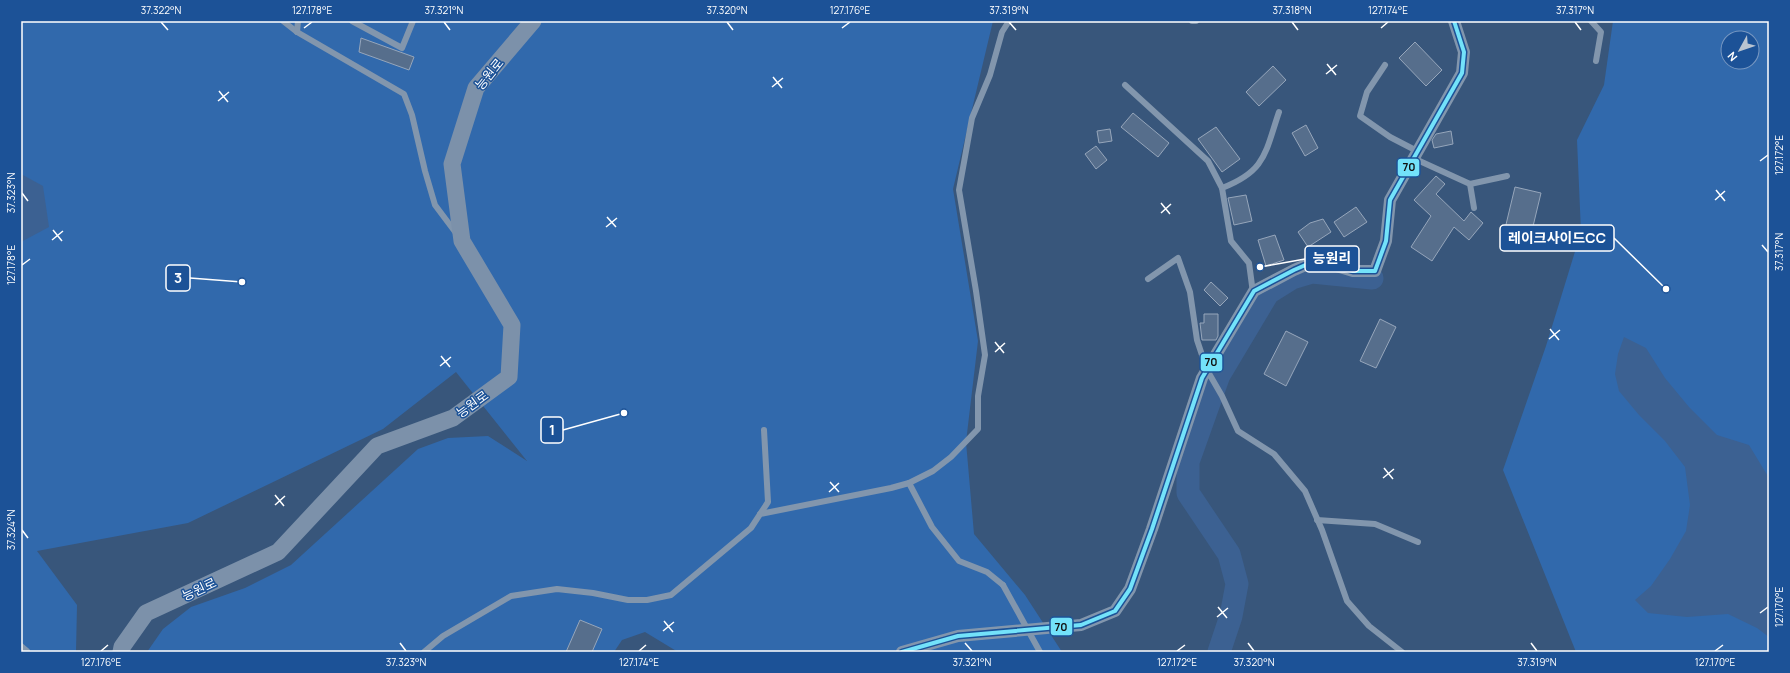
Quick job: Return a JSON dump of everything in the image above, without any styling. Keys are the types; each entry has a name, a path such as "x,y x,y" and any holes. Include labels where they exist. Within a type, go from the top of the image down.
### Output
{"street":[{"name":"능원로","path":"121,652 122,647 146,613 278,552 377,446 453,418 509,377 512,325 462,241 452,164 476,88 533,21"},
{"path":"902,652 958,636 1081,625 1115,611 1130,589 1152,529 1202,378 1252,293 1294,270 1317,260 1353,271 1375,271 1386,241 1390,200 1462,73 1464,52 1454,21"}],"lane":[{"path":"283,21 297,32 404,94 412,115 425,171 435,205 462,241"},
{"path":"297,32 298,21"},
{"path":"352,21 402,48 413,21"},
{"path":"760,514 891,488 909,482 934,471 951,457 978,429 978,396 985,355 976,290 959,190 972,118 990,75 1002,32 1009,21"},
{"path":"1590,21 1602,32 1596,61"},
{"path":"1385,65 1367,92 1360,116 1415,155 1470,184 1507,176"},
{"path":"1125,85 1208,161 1222,188 1231,241 1249,263 1252,293"},
{"path":"1222,188 1238,182 1250,175 1262,161 1279,112"},
{"path":"1470,184 1474,208"},
{"path":"1148,279 1178,258 1190,292 1197,340 1207,370 1222,396 1238,431 1274,454 1305,492 1347,601 1369,626 1402,652"},
{"path":"424,652 443,636 511,596 557,588 628,600 647,600 671,594 751,528 768,502 764,430"},
{"path":"909,482 932,527 959,561 987,572 1003,585 1040,652"},
{"path":"1317,520 1375,524 1418,542"},
{"path":"21,646 27,651"}],"shaded area":[{"path":"21,21 993,21 953,189 978,341 966,442 974,534 1025,595 1062,652 678,652 645,632 622,640 614,652 147,652 163,629 191,607 245,588 291,565 418,449 448,438 488,436 527,461 456,372 383,429 188,523 37,551 77,605 76,652 21,652"},
{"path":"1613,21 1769,21 1769,652 1576,652 1503,470 1546,346 1581,232 1577,140 1604,85"},
{"path":"21,174 43,186 49,227 21,242"},
{"path":"1624,337 1646,348 1665,378 1689,407 1717,435 1749,445 1769,478 1769,637 1757,628 1728,614 1687,617 1648,613 1635,600 1651,586 1670,559 1686,531 1690,505 1685,467 1665,441 1639,415 1619,391 1615,374 1618,354"}],"building":[{"path":"361,38 414,57 409,70 359,52"},
{"path":"1415,42 1442,70 1426,86 1399,58"},
{"path":"1273,66 1286,80 1259,106 1246,92"},
{"path":"1133,113 1169,143 1158,157 1121,127"},
{"path":"1306,125 1318,148 1305,156 1292,133"},
{"path":"1216,127 1240,159 1222,172 1198,139"},
{"path":"1110,129 1112,141 1099,143 1097,131"},
{"path":"1451,131 1453,144 1434,148 1432,140 1436,134"},
{"path":"1096,146 1107,160 1096,169 1085,154"},
{"path":"1436,176 1445,184 1436,194 1464,221 1471,212 1483,223 1469,240 1454,227 1432,261 1411,247 1431,216 1414,200"},
{"path":"1515,187 1541,193 1529,243 1503,237"},
{"path":"1246,195 1252,221 1234,225 1228,198"},
{"path":"1356,207 1367,222 1344,237 1334,222"},
{"path":"1323,219 1331,232 1308,247 1298,232 1310,223"},
{"path":"1275,235 1284,260 1266,266 1258,240"},
{"path":"1211,282 1228,298 1220,306 1204,290"},
{"path":"1204,314 1218,314 1218,336 1216,340 1202,340 1200,323 1204,323"},
{"path":"1380,319 1396,327 1376,368 1360,361"},
{"path":"1286,331 1308,342 1286,386 1264,374"},
{"path":"580,620 602,629 592,652 566,652"}],"waterway":[{"path":"1219,652 1231,616 1237,584 1229,554 1188,493 1188,462 1219,375 1268,293 1292,278 1312,272 1372,278"}],"transit line":[{"name":"70","path":"902,652 958,636 1081,625 1115,611 1130,589 1152,529 1202,378 1254,291 1317,260 1353,271 1375,271 1386,241 1390,200 1462,73 1464,52 1454,21"}],"place":[{"name":"능원리","path":"1260,267"},
{"name":"3","path":"242,282"},
{"name":"레이크사이드CC","path":"1666,289"},
{"name":"1","path":"624,413"}]}
